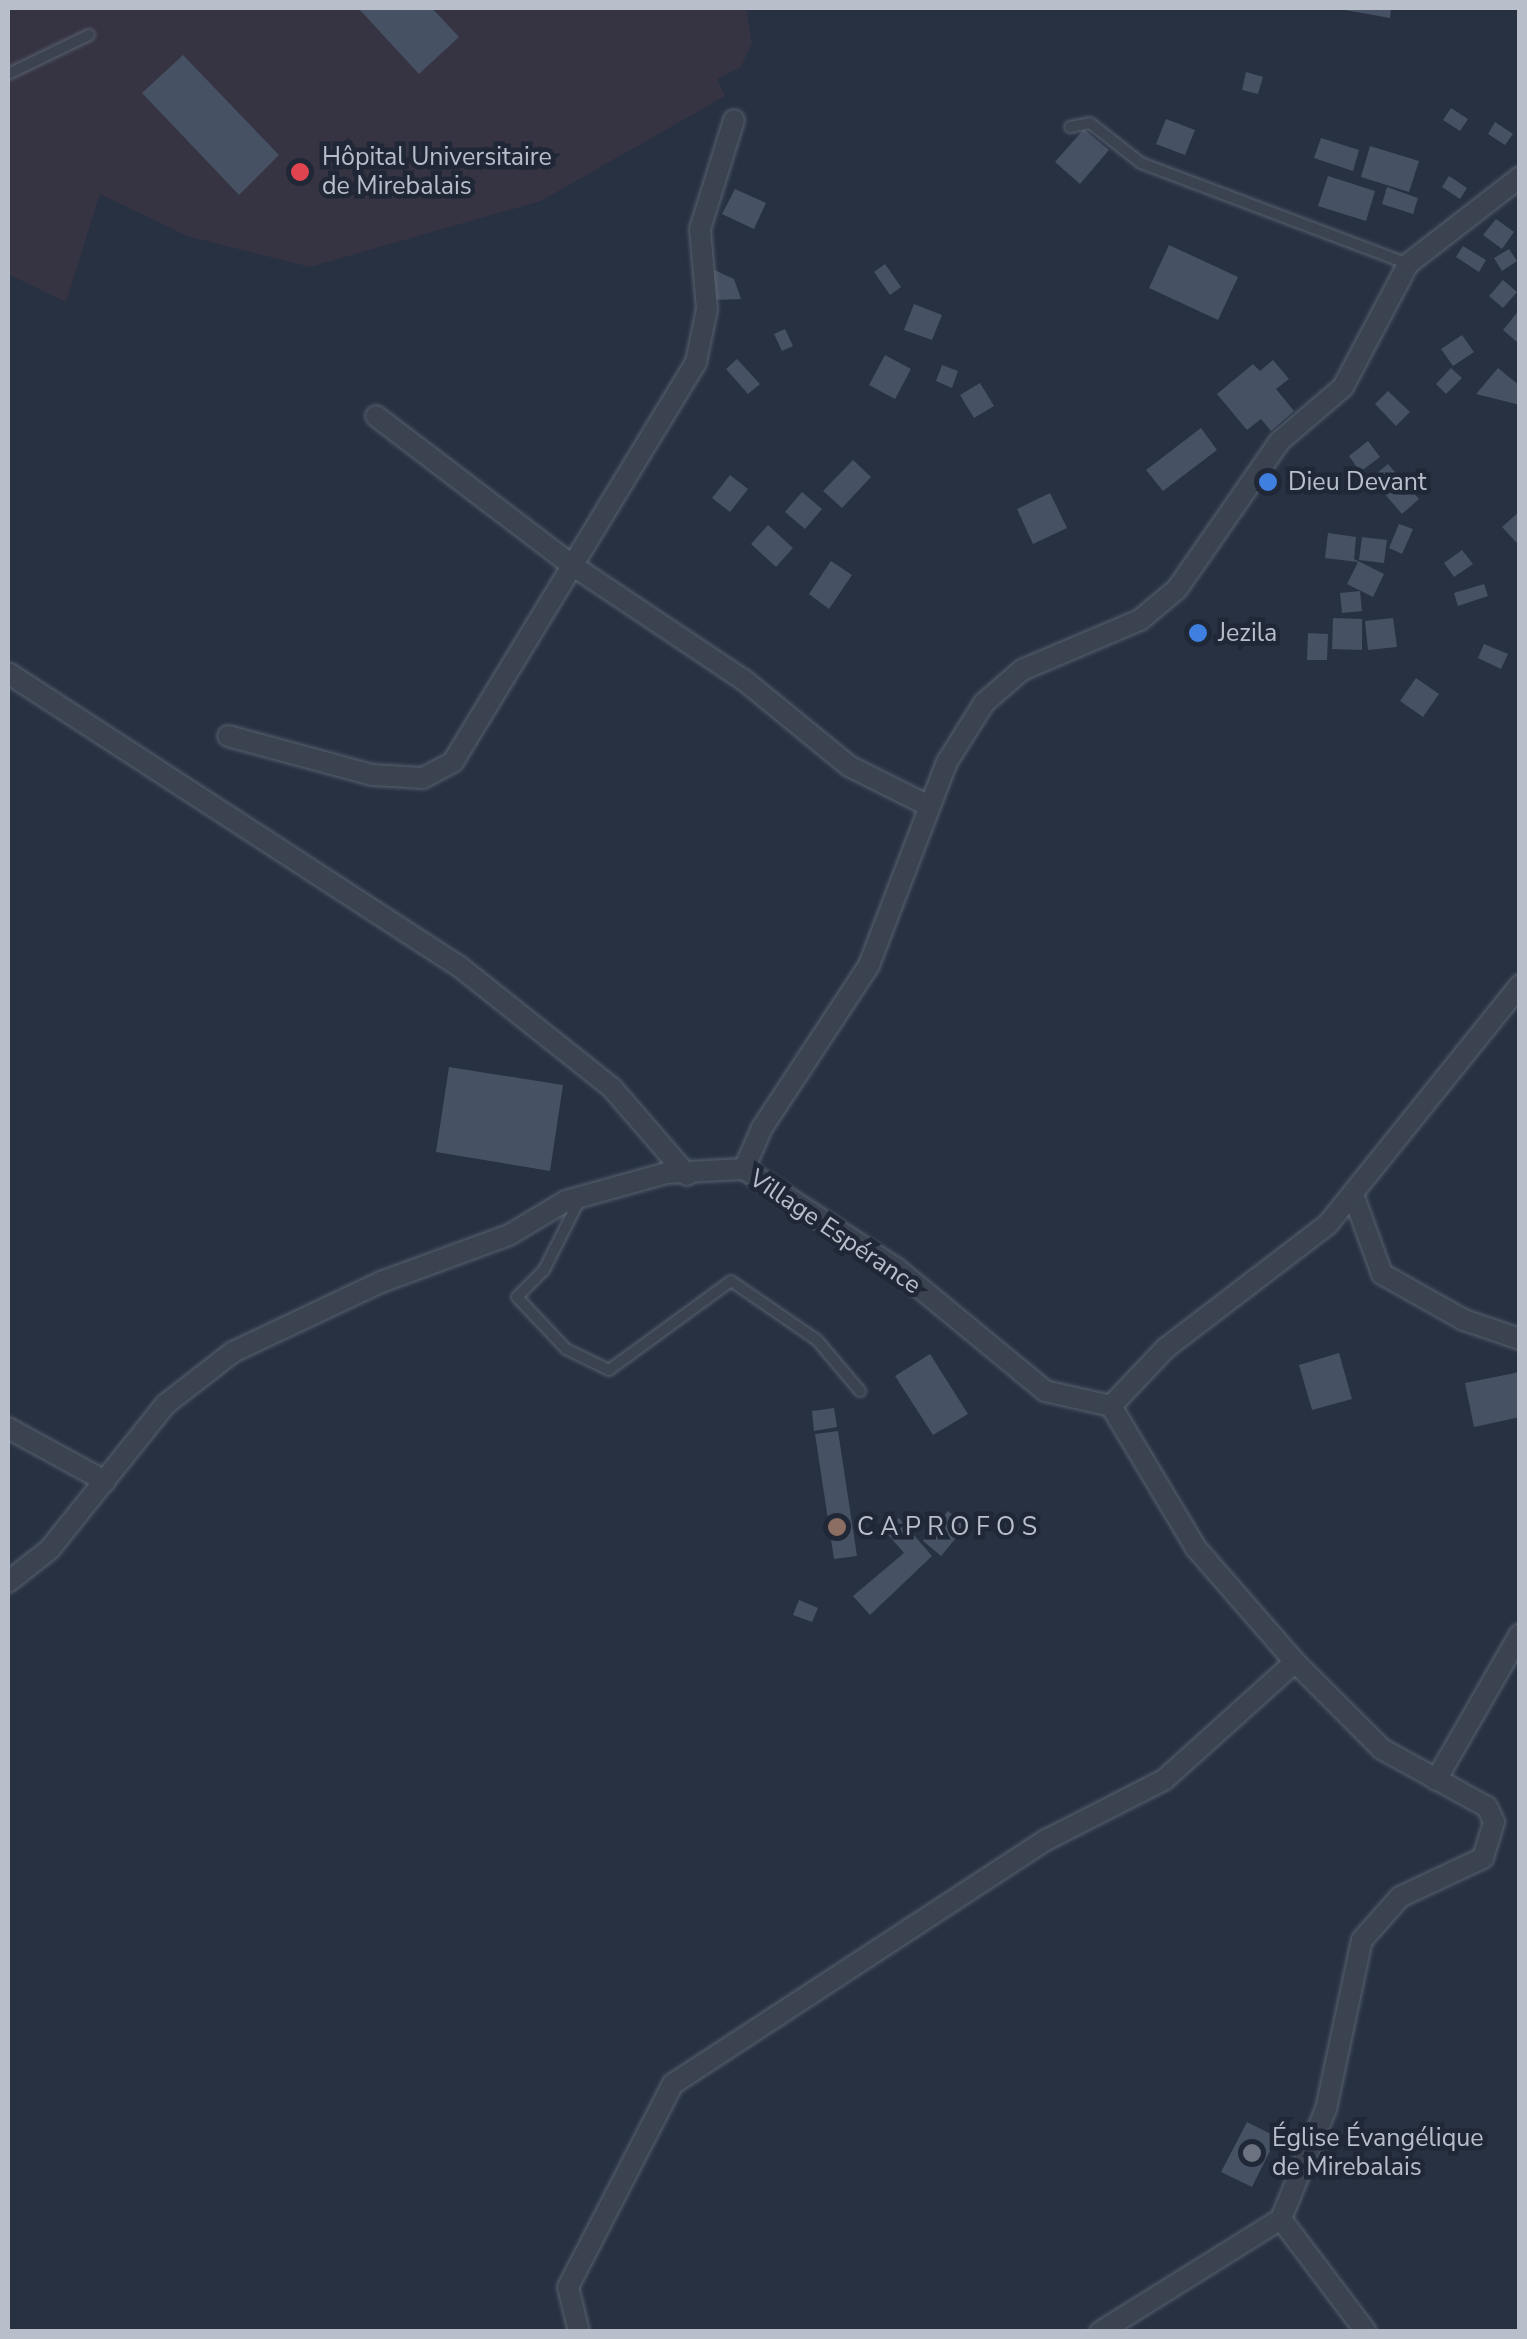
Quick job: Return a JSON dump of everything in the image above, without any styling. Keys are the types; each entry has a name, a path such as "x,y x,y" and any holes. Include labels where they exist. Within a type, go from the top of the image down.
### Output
{"street":[{"path":"228,736 373,774 423,778 462,750 569,564 696,362 707,309 700,228 734,120"},
{"path":"744,1170 762,1128 869,966 929,806 984,704 1022,670 1140,620 1177,590 1280,442 1343,387 1408,264 1520,177"},
{"path":"376,416 569,564 730,670 850,766 929,806"},
{"path":"8,673 460,968 612,1088 687,1175"},
{"path":"1100,2332 1282,2219 1326,2109 1362,1940 1400,1897 1483,1858 1493,1843 1488,1808 1382,1748 1294,1662 1196,1548 1111,1406 1166,1348 1354,1197 1520,985"},
{"name":"Village Espérance","path":"8,1582 48,1550 166,1404 233,1352 381,1282 509,1235 581,1196 627,1180 744,1170 896,1268 1045,1391 1111,1406"},
{"path":"1354,1197 1382,1274 1520,1339"},
{"path":"8,1428 105,1481"},
{"path":"1436,1780 1520,1634"},
{"path":"579,2332 568,2287 672,2084 1048,1839 1164,1780 1294,1662"},
{"path":"1282,2219 1366,2332"}],"lane":[{"path":"8,74 89,36"},
{"path":"1070,126 1090,123 1141,162 1408,264"},
{"path":"581,1196 544,1270 517,1297 566,1349 609,1370 731,1281 816,1340 860,1390"}],"shaded area":[{"name":"Hôpital Universitaire de Mirebalais","path":"8,8 746,8 752,43 741,67 717,79 725,96 541,201 310,267 187,236 100,194 66,302 8,274"}],"building":[{"path":"358,8 432,8 459,37 419,74"},
{"path":"1334,8 1391,8 1390,18"},
{"path":"183,55 279,155 239,195 142,93"},
{"path":"1246,72 1263,77 1258,94 1242,90"},
{"path":"1451,108 1468,119 1460,131 1443,120"},
{"path":"1166,119 1195,130 1185,155 1156,144"},
{"path":"1495,122 1513,134 1505,145 1488,134"},
{"path":"1084,129 1109,150 1080,184 1055,162"},
{"path":"1321,138 1359,150 1353,171 1314,158"},
{"path":"1370,146 1419,161 1409,192 1361,177"},
{"path":"1328,176 1375,191 1366,221 1318,206"},
{"path":"1449,176 1467,188 1460,199 1442,187"},
{"path":"1387,187 1418,198 1413,214 1382,204"},
{"path":"735,189 766,203 754,229 722,214"},
{"path":"1496,219 1514,232 1502,249 1483,235"},
{"path":"1169,245 1238,277 1218,320 1149,288"},
{"path":"1463,246 1486,260 1479,272 1456,257"},
{"path":"1509,249 1517,261 1502,271 1494,258"},
{"path":"885,264 901,287 890,295 874,272"},
{"path":"710,268 734,279 741,299 711,300"},
{"path":"1503,280 1517,292 1503,308 1489,296"},
{"path":"914,304 942,315 932,340 904,330"},
{"path":"1520,309 1520,339 1517,342 1503,330"},
{"path":"785,329 793,346 782,351 774,334"},
{"path":"1462,335 1474,352 1453,366 1441,349"},
{"path":"885,355 911,369 895,399 869,385"},
{"path":"737,359 760,384 748,394 726,369"},
{"path":"1273,360 1289,379 1276,389 1294,411 1271,431 1261,419 1247,430 1217,394 1253,364 1260,371"},
{"path":"942,365 958,371 952,388 936,381"},
{"path":"1451,368 1462,378 1446,394 1436,384"},
{"path":"1498,368 1520,386 1520,405 1476,394"},
{"path":"980,383 994,406 974,418 960,395"},
{"path":"1388,391 1410,412 1396,426 1375,404"},
{"path":"1201,428 1217,450 1163,491 1146,470"},
{"path":"1368,441 1380,457 1360,472 1349,456"},
{"path":"853,460 871,477 842,508 823,491"},
{"path":"1388,464 1419,499 1402,514 1371,478"},
{"path":"730,475 748,489 730,512 712,498"},
{"path":"802,492 822,509 805,529 785,512"},
{"path":"1050,493 1067,528 1033,544 1017,509"},
{"path":"1520,511 1520,539 1516,542 1502,527"},
{"path":"1399,524 1413,529 1402,554 1389,548"},
{"path":"768,525 793,548 776,567 751,544"},
{"path":"1328,533 1356,537 1354,559 1384,574 1373,597 1347,584 1358,562 1325,558"},
{"path":"1362,537 1387,540 1384,563 1359,560"},
{"path":"1462,550 1473,564 1454,577 1444,563"},
{"path":"831,561 852,575 829,609 809,594"},
{"path":"1484,584 1488,596 1458,606 1454,593"},
{"path":"1360,591 1362,611 1342,613 1340,593"},
{"path":"1333,618 1362,619 1362,650 1332,649"},
{"path":"1393,618 1397,647 1368,650 1365,621"},
{"path":"1308,633 1328,634 1327,660 1307,660"},
{"path":"1484,644 1508,654 1501,669 1478,658"},
{"path":"1416,678 1439,694 1423,717 1400,701"},
{"path":"449,1067 563,1085 550,1171 436,1152"},
{"path":"1339,1353 1352,1399 1312,1410 1299,1365"},
{"path":"930,1354 968,1414 933,1435 895,1376"},
{"path":"1520,1372 1520,1417 1474,1427 1465,1383"},
{"path":"834,1408 837,1427 814,1431 812,1411"},
{"path":"838,1431 857,1556 834,1559 815,1434"},
{"path":"948,1511 966,1526 941,1556 923,1541"},
{"path":"899,1518 932,1556 870,1615 853,1596 904,1553 885,1531"},
{"path":"799,1600 818,1608 812,1622 793,1615"},
{"path":"1247,2122 1277,2137 1252,2187 1221,2172"}],"place":[{"name":"Hôpital Universitaire de Mirebalais","path":"300,172"},
{"name":"Dieu Devant","path":"1268,482"},
{"name":"Jezila","path":"1198,633"},
{"name":"C A P R O F O S","path":"837,1527"},
{"name":"Église Évangélique de Mirebalais","path":"1252,2153"}]}
